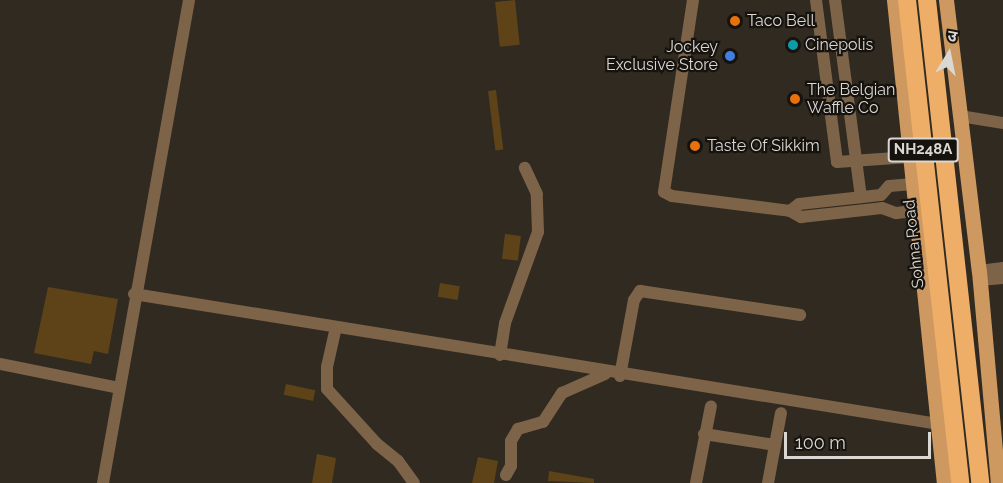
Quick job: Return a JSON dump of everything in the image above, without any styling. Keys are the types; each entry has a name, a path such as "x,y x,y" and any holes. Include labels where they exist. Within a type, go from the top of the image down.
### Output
{"highway":[{"name":"Sohna Road","path":"907,0 960,483"},
{"name":"NH248A","path":"927,0 980,483"}],"main road":[{"path":"894,0 944,483"},
{"path":"946,0 980,275 986,353 998,439 998,483"},
{"path":"926,313 954,319 983,312"},
{"path":"931,356 948,347 970,346 986,353"}],"street":[{"path":"103,483 134,294 189,0"},
{"path":"693,0 664,192 672,196 790,210 801,217 882,202"},
{"path":"816,0 836,160 842,165 858,161 910,157"},
{"path":"835,0 861,197"},
{"path":"960,116 1003,123"},
{"path":"500,355 505,323 538,232 537,194 525,168"},
{"path":"882,202 889,186 913,184"},
{"path":"790,210 799,204 861,197 882,202 896,213 915,211"},
{"path":"980,275 1003,268"},
{"path":"980,275 1003,278"},
{"path":"620,376 634,300 640,291 800,315"},
{"path":"134,294 620,376 938,424"},
{"path":"336,327 327,367 327,389 377,444 398,461 414,483"},
{"path":"0,364 118,387"},
{"path":"506,475 511,466 511,441 518,429 548,418 564,391 606,373"},
{"path":"696,483 711,406"},
{"path":"768,483 780,412"},
{"path":"704,434 775,445"}],"building":[{"path":"515,0 520,45 500,47 495,2"},
{"path":"496,90 503,150 495,151 488,91"},
{"path":"505,234 521,236 518,261 502,259"},
{"path":"440,283 460,286 458,300 438,297"},
{"path":"48,287 118,299 108,354 94,351 91,364 34,353"},
{"path":"286,384 315,390 313,401 284,395"},
{"path":"317,454 336,458 332,483 312,483"},
{"path":"478,457 498,461 494,483 472,483"},
{"path":"549,471 594,479 594,483 548,481"}],"place":[{"name":"Taco Bell","path":"735,21"},
{"name":"Cinepolis","path":"793,45"},
{"name":"Jockey Exclusive Store","path":"730,56"},
{"name":"The Belgian Waffle Co","path":"795,99"},
{"name":"Taste Of Sikkim","path":"695,146"}]}
